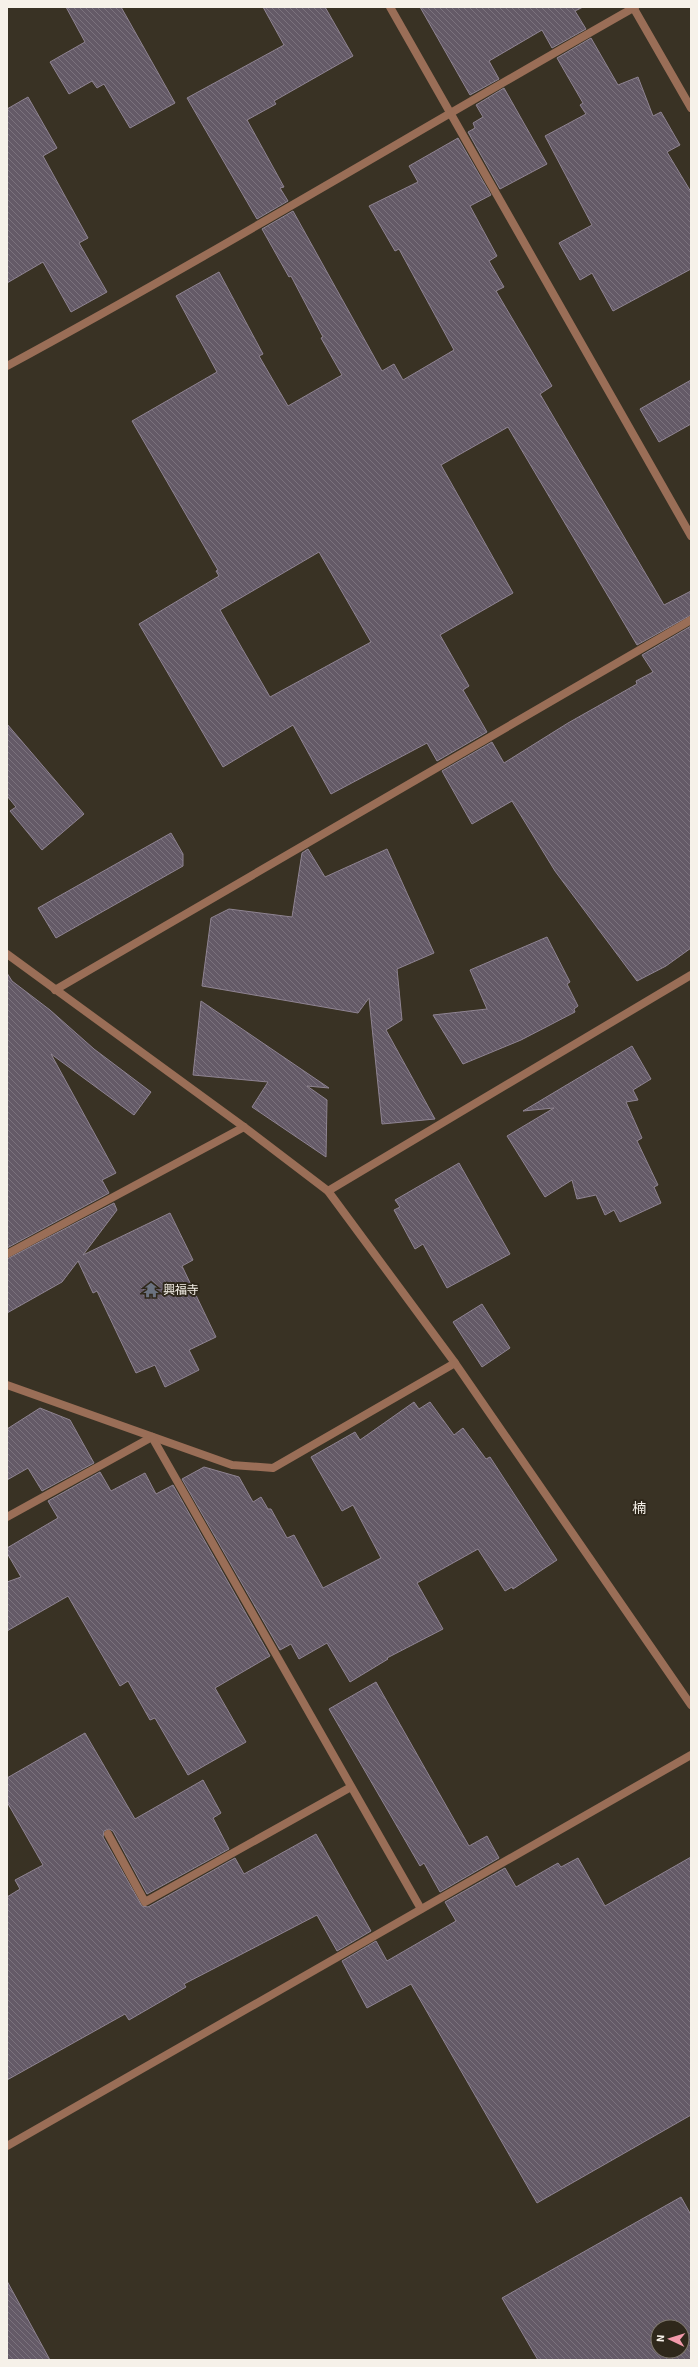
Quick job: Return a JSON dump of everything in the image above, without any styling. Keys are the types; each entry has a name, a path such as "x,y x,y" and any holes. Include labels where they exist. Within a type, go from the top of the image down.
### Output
{"street":[{"path":"390,7 691,536"},
{"path":"7,366 159,283 450,112 634,7 691,108"},
{"path":"56,990 691,620"},
{"path":"7,954 244,1127 328,1191 455,1363 691,1704"},
{"path":"328,1191 691,975"},
{"path":"7,1254 244,1127"},
{"path":"7,1385 232,1465 272,1468 455,1363"},
{"path":"7,1517 152,1437"},
{"path":"152,1437 421,1909"},
{"path":"7,2146 691,1755"},
{"path":"108,1834 145,1902 351,1787"}],"building":[{"path":"66,7 121,7 175,103 130,128 104,84 97,88 92,81 69,94 50,62 85,42"},
{"path":"263,7 325,7 353,56 274,101 276,104 247,120 284,187 280,188 288,201 257,219 187,98 284,45"},
{"path":"420,7 583,7 575,11 586,29 552,48 542,30 489,61 499,79 470,95"},
{"path":"591,38 618,85 638,77 653,116 661,112 680,145 667,152 691,192 691,269 613,311 592,273 580,280 559,243 592,225 545,136 586,114 580,105 583,103 557,58"},
{"path":"504,88 547,164 500,189 468,132 475,128 473,123 483,117 476,105"},
{"path":"28,97 57,148 43,156 88,238 79,243 107,292 71,312 43,262 7,283 7,109"},
{"path":"458,138 491,195 470,206 497,256 489,261 504,287 496,291 552,386 540,394 664,605 691,591 691,615 637,645 508,427 441,465 513,593 440,635 469,686 463,690 487,732 437,761 427,743 331,794 293,725 223,767 139,624 219,576 216,571 218,570 132,421 217,372 176,296 219,272 263,354 259,356 288,406 342,375 321,338 323,337 291,276 289,277 262,229 293,211 382,371 394,364 403,380 454,350 399,249 395,251 369,206 418,182 409,166","holes":["319,552 371,642 270,697 220,610"]},
{"path":"691,380 691,424 659,442 640,409"},
{"path":"691,626 691,948 666,966 637,981 555,871 512,801 472,824 442,771 492,742 504,763 568,723 637,684 636,681 653,672 642,655"},
{"path":"7,724 84,814 42,850 10,811 16,807 7,796"},
{"path":"171,833 183,854 183,866 56,938 38,908"},
{"path":"308,849 325,877 387,849 434,953 397,969 402,1020 386,1030 435,1119 382,1124 369,998 358,1013 202,986 211,918 229,909 292,917 302,853"},
{"path":"547,937 570,982 567,984 578,1006 574,1009 575,1012 521,1040 463,1064 433,1015 487,1009 470,970"},
{"path":"7,973 12,981 50,1010 94,1049 151,1092 134,1115 51,1054 116,1173 102,1180 109,1193 7,1248"},
{"path":"201,1001 329,1088 307,1086 327,1100 326,1157 252,1107 268,1082 193,1075"},
{"path":"632,1046 651,1079 633,1090 638,1100 626,1102 642,1138 637,1141 658,1185 654,1187 661,1203 620,1222 614,1210 605,1215 596,1195 577,1199 572,1180 545,1197 507,1136 554,1108 523,1111"},
{"path":"459,1163 510,1254 447,1288 423,1244 415,1249 394,1210 400,1207 395,1200"},
{"path":"114,1203 117,1210 83,1255 170,1213 193,1260 182,1266 216,1337 189,1350 199,1370 165,1387 155,1365 136,1373 97,1291 93,1293 78,1261 62,1282 7,1313 7,1259"},
{"path":"482,1304 510,1348 482,1367 453,1322"},
{"path":"414,1402 419,1409 430,1402 454,1435 463,1428 486,1459 490,1457 557,1560 513,1589 512,1587 505,1591 478,1549 417,1583 443,1629 387,1658 388,1659 350,1682 327,1643 299,1659 291,1644 280,1650 182,1479 204,1467 239,1477 253,1502 261,1497 268,1509 271,1509 287,1538 294,1535 323,1588 381,1558 353,1505 342,1511 311,1457 355,1432 360,1440"},
{"path":"40,1408 70,1420 94,1463 42,1491 28,1468 7,1480 7,1429"},
{"path":"100,1472 111,1491 145,1473 156,1494 173,1485 270,1656 215,1688 246,1742 188,1775 155,1718 150,1720 128,1681 120,1686 68,1596 7,1631 7,1582 21,1577 7,1553 7,1548 58,1518 48,1501"},
{"path":"376,1682 469,1846 487,1836 499,1858 440,1892 424,1863 420,1866 329,1709"},
{"path":"85,1733 135,1819 203,1780 221,1813 213,1818 229,1849 147,1894 113,1831 109,1829 104,1831 103,1837 142,1906 148,1907 235,1858 244,1874 316,1834 371,1931 337,1951 317,1915 184,1984 186,1987 129,2020 125,2014 7,2080 7,1897 20,1889 15,1880 43,1865 7,1802 7,1778"},
{"path":"691,1857 691,2115 537,2203 411,1984 367,2008 342,1961 376,1941 387,1961 456,1921 445,1902 505,1868 516,1887 558,1863 561,1867 578,1858 605,1906"},
{"path":"681,2197 691,2215 691,2360 538,2360 502,2298"},
{"path":"7,2281 50,2360 7,2360"}],"place":[{"name":"興福寺","path":"151,1290"}],"district":[{"name":"楠","path":"639,1509"}]}
